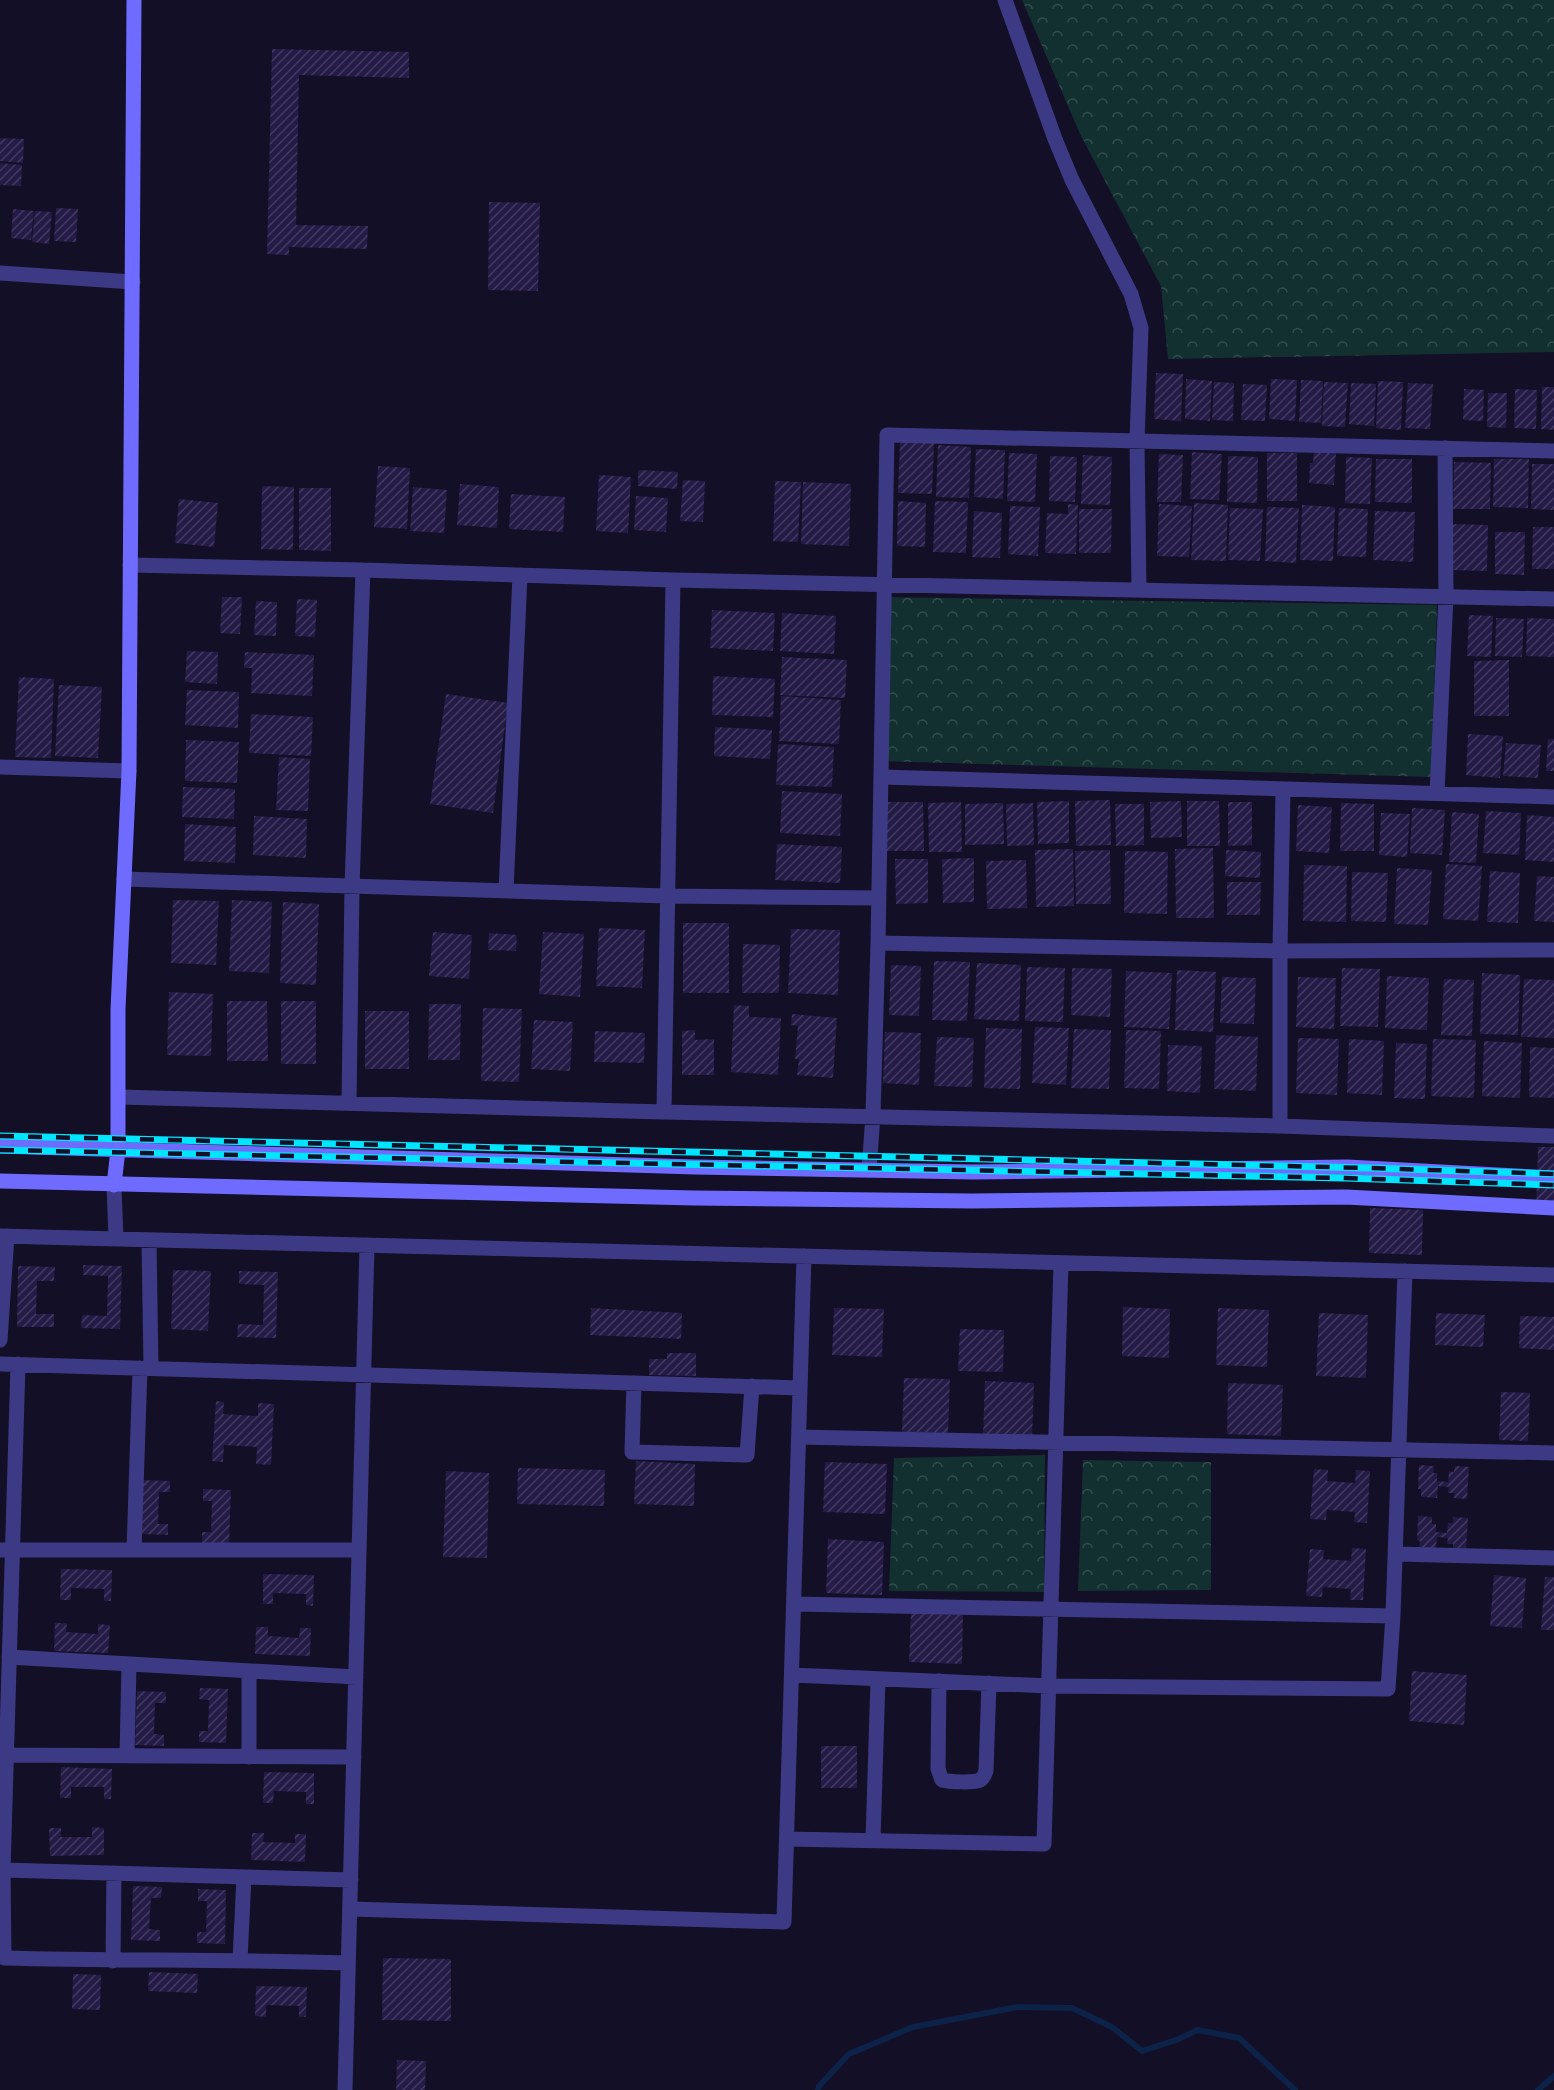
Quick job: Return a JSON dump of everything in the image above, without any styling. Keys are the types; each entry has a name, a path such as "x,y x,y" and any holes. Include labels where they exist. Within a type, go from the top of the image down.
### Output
{"main road":[{"path":"114,1185 118,1150 118,1009 129,771 134,0"},
{"path":"0,1146 671,1167 973,1172 1347,1167 1554,1178"},
{"path":"0,1181 694,1198 972,1201 1346,1197 1554,1208"}],"street":[{"path":"1005,0 1055,139 1072,180 1131,294 1141,328 1137,441 1139,589"},
{"path":"0,273 133,282"},
{"path":"869,1170 873,1115 878,943 887,435 1554,451"},
{"path":"1437,793 1446,596 1445,448"},
{"path":"130,565 673,580 1554,598"},
{"path":"349,1102 352,887 363,570"},
{"path":"506,891 520,575"},
{"path":"664,1112 673,580"},
{"path":"0,767 129,771"},
{"path":"881,777 1554,797"},
{"path":"1280,1126 1283,789"},
{"path":"124,879 667,896 879,898"},
{"path":"878,943 1280,951 1554,950"},
{"path":"119,1097 1280,1126 1554,1136"},
{"path":"114,1185 116,1239"},
{"path":"0,1340 4,1236 1554,1275"},
{"path":"134,1550 146,1368 149,1240"},
{"path":"345,2090 367,1245"},
{"path":"350,1909 784,1922 804,1256"},
{"path":"787,1839 1044,1844 1061,1263"},
{"path":"792,1676 1050,1686 1388,1689 1394,1616 1405,1271"},
{"path":"0,1364 800,1388"},
{"path":"18,1364 8,1461 6,1550 9,1657 4,1709 6,1755 3,1870 4,1958 348,1963"},
{"path":"634,1383 632,1452 747,1455 752,1386"},
{"path":"799,1437 1554,1454"},
{"path":"6,1550 359,1550"},
{"path":"1396,1554 1554,1558"},
{"path":"794,1604 1394,1616"},
{"path":"9,1657 356,1677"},
{"path":"127,1756 129,1664"},
{"path":"249,1671 249,1757"},
{"path":"873,1840 879,1679"},
{"path":"939,1682 938,1769 942,1780 947,1782 975,1781 984,1776 989,1683"},
{"path":"6,1755 354,1757"},
{"path":"3,1870 351,1880"},
{"path":"113,1960 114,1873"},
{"path":"240,1960 244,1877"}],"green space":[{"path":"1022,0 1554,0 1554,352 1168,359 1161,286 1081,136"},
{"path":"880,597 1437,605 1431,777 877,761"},
{"path":"1045,1455 1044,1592 889,1591 894,1458"},
{"path":"1083,1460 1211,1462 1211,1590 1078,1591"}],"building":[{"path":"272,49 409,52 409,78 299,75 296,225 368,226 367,249 289,247 289,255 267,254"},
{"path":"0,138 24,139 23,163 0,161"},
{"path":"0,163 22,165 21,186 0,185"},
{"path":"489,202 540,203 538,291 488,290"},
{"path":"56,208 78,209 76,242 54,241"},
{"path":"13,209 34,211 31,240 11,238"},
{"path":"35,211 52,212 49,244 32,242"},
{"path":"1156,373 1183,374 1181,421 1154,419"},
{"path":"1186,379 1212,381 1210,421 1185,419"},
{"path":"1271,379 1297,380 1295,421 1269,419"},
{"path":"1301,380 1323,381 1321,423 1299,422"},
{"path":"1378,381 1403,382 1401,430 1376,428"},
{"path":"1214,382 1234,383 1233,421 1212,420"},
{"path":"1324,382 1348,383 1345,427 1322,426"},
{"path":"1351,383 1376,384 1374,426 1349,424"},
{"path":"1408,383 1433,384 1430,429 1405,428"},
{"path":"1243,384 1267,385 1265,421 1241,420"},
{"path":"1542,387 1554,387 1554,430 1541,429"},
{"path":"1464,389 1484,390 1483,421 1463,420"},
{"path":"1515,389 1537,390 1536,429 1514,428"},
{"path":"1488,393 1507,393 1506,428 1487,427"},
{"path":"900,441 934,443 932,494 898,493"},
{"path":"938,445 971,447 969,498 936,497"},
{"path":"976,449 1005,450 1003,499 974,497"},
{"path":"1314,449 1336,450 1334,485 1309,483 1310,463 1313,463"},
{"path":"1192,452 1222,454 1219,500 1190,499"},
{"path":"1009,453 1037,454 1035,502 1007,501"},
{"path":"1267,453 1297,453 1297,501 1267,501"},
{"path":"1159,454 1183,455 1181,502 1157,502"},
{"path":"1083,455 1112,457 1110,505 1081,504"},
{"path":"1050,456 1077,457 1075,502 1049,501"},
{"path":"1228,456 1258,457 1257,503 1227,502"},
{"path":"1346,457 1372,458 1370,504 1345,503"},
{"path":"1376,459 1412,459 1412,503 1375,502"},
{"path":"1494,459 1529,459 1528,508 1493,507"},
{"path":"1454,462 1491,463 1490,509 1453,509"},
{"path":"1532,464 1554,464 1554,510 1531,509"},
{"path":"378,466 410,468 407,529 374,527"},
{"path":"638,470 678,472 677,489 638,486"},
{"path":"599,475 631,477 628,533 596,531"},
{"path":"683,480 705,481 703,522 680,521"},
{"path":"775,481 801,482 798,542 773,541"},
{"path":"803,482 851,484 849,546 801,544"},
{"path":"460,484 499,487 497,528 457,525"},
{"path":"262,486 294,487 293,550 261,549"},
{"path":"413,487 447,490 444,533 410,531"},
{"path":"299,488 331,488 331,551 299,550"},
{"path":"511,494 565,497 563,532 509,529"},
{"path":"636,496 668,498 666,532 634,530"},
{"path":"179,499 218,503 214,547 175,543"},
{"path":"898,501 926,503 925,547 897,546"},
{"path":"935,501 968,502 966,553 933,552"},
{"path":"1194,503 1228,505 1226,561 1191,560"},
{"path":"1068,504 1078,505 1076,554 1045,553 1047,513 1068,514"},
{"path":"1159,504 1192,506 1189,557 1157,556"},
{"path":"1302,505 1335,507 1333,561 1300,560"},
{"path":"1010,506 1040,507 1038,556 1008,554"},
{"path":"1267,507 1299,508 1296,563 1265,561"},
{"path":"1230,508 1263,509 1260,561 1228,560"},
{"path":"1339,508 1368,509 1366,557 1337,556"},
{"path":"1079,509 1112,509 1111,553 1079,553"},
{"path":"974,511 1002,513 1000,558 972,557"},
{"path":"1375,511 1415,512 1413,562 1373,560"},
{"path":"1451,524 1488,525 1487,571 1450,570"},
{"path":"1533,527 1554,527 1554,569 1532,569"},
{"path":"1495,532 1525,532 1524,575 1495,574"},
{"path":"222,597 242,597 240,634 220,633"},
{"path":"297,599 317,600 315,637 295,636"},
{"path":"256,601 277,602 276,636 254,635"},
{"path":"712,610 775,613 773,651 710,648"},
{"path":"782,613 836,616 834,654 780,651"},
{"path":"1469,615 1493,616 1491,657 1467,656"},
{"path":"1496,618 1524,619 1522,657 1495,656"},
{"path":"1527,618 1554,619 1554,657 1526,656"},
{"path":"187,651 218,652 217,684 185,682"},
{"path":"245,652 314,655 312,696 251,693 252,668 244,668"},
{"path":"782,657 847,660 845,698 780,695"},
{"path":"1509,660 1509,716 1474,716 1474,661"},
{"path":"713,676 775,679 773,717 712,715"},
{"path":"19,677 54,679 51,758 15,757"},
{"path":"59,685 102,687 98,758 55,756"},
{"path":"187,690 239,692 238,728 185,725"},
{"path":"446,694 508,703 493,813 430,804"},
{"path":"781,696 841,700 839,744 779,741"},
{"path":"251,714 313,717 311,756 249,753"},
{"path":"715,727 772,730 770,759 714,756"},
{"path":"1468,734 1503,736 1500,778 1466,775"},
{"path":"1548,739 1554,739 1554,771 1546,771"},
{"path":"186,740 239,742 237,783 185,781"},
{"path":"1506,743 1541,745 1538,778 1503,776"},
{"path":"778,744 834,747 832,787 776,785"},
{"path":"279,757 310,759 308,811 276,810"},
{"path":"183,787 235,789 234,819 182,817"},
{"path":"782,791 842,794 840,836 780,833"},
{"path":"1110,800 1111,845 1076,846 1075,801"},
{"path":"1069,801 1069,843 1038,844 1037,802"},
{"path":"1181,801 1182,837 1151,838 1150,802"},
{"path":"1187,801 1219,801 1220,846 1187,846"},
{"path":"885,802 923,802 924,851 886,851"},
{"path":"961,802 962,852 929,852 928,803"},
{"path":"1228,802 1252,802 1252,845 1228,846"},
{"path":"1003,803 1004,844 965,845 965,804"},
{"path":"1033,803 1034,845 1007,846 1006,804"},
{"path":"1341,803 1374,804 1374,851 1340,851"},
{"path":"1115,804 1144,804 1144,845 1116,846"},
{"path":"1298,805 1332,807 1329,853 1296,851"},
{"path":"1412,808 1445,810 1442,855 1410,853"},
{"path":"1486,811 1521,813 1519,855 1483,853"},
{"path":"1452,812 1479,814 1476,863 1449,862"},
{"path":"1381,813 1410,814 1407,857 1379,855"},
{"path":"1527,815 1554,817 1554,862 1525,860"},
{"path":"254,816 307,819 306,858 253,855"},
{"path":"185,824 236,827 235,863 184,861"},
{"path":"777,844 842,847 840,883 775,880"},
{"path":"1213,848 1214,918 1176,918 1175,849"},
{"path":"1073,849 1074,906 1036,907 1035,850"},
{"path":"1110,850 1111,904 1076,904 1075,851"},
{"path":"1226,850 1261,852 1260,878 1225,876"},
{"path":"1125,851 1168,852 1167,914 1124,913"},
{"path":"974,858 974,902 943,903 942,859"},
{"path":"895,859 928,859 928,903 896,904"},
{"path":"1026,860 1027,908 987,909 986,861"},
{"path":"1446,864 1482,866 1478,921 1443,919"},
{"path":"1304,865 1347,866 1346,922 1303,921"},
{"path":"1397,868 1432,870 1428,925 1394,924"},
{"path":"1490,871 1520,873 1518,923 1487,922"},
{"path":"1352,872 1388,873 1386,922 1351,921"},
{"path":"1537,876 1554,877 1554,922 1534,921"},
{"path":"1227,882 1261,882 1260,915 1227,915"},
{"path":"173,900 219,901 216,965 171,963"},
{"path":"232,900 272,902 269,973 229,971"},
{"path":"283,902 319,904 316,985 280,983"},
{"path":"683,923 729,923 729,993 683,993"},
{"path":"599,928 645,930 642,988 596,986"},
{"path":"791,929 840,930 838,995 788,993"},
{"path":"433,932 472,935 469,979 429,976"},
{"path":"543,932 584,934 580,997 539,994"},
{"path":"489,933 517,935 516,951 488,950"},
{"path":"743,944 780,945 779,993 742,993"},
{"path":"934,961 970,962 967,1021 932,1020"},
{"path":"977,963 1021,965 1019,1021 974,1019"},
{"path":"891,965 921,966 919,1016 889,1015"},
{"path":"1027,967 1065,968 1063,1022 1025,1021"},
{"path":"1072,968 1112,969 1110,1017 1071,1015"},
{"path":"1342,968 1380,969 1378,1027 1340,1026"},
{"path":"1177,970 1216,972 1213,1032 1175,1030"},
{"path":"1126,971 1172,973 1169,1029 1124,1027"},
{"path":"1482,973 1520,975 1518,1035 1480,1034"},
{"path":"1387,976 1429,978 1427,1030 1385,1028"},
{"path":"1222,977 1256,978 1254,1024 1220,1023"},
{"path":"1298,977 1336,978 1334,1029 1296,1027"},
{"path":"1444,979 1474,980 1472,1036 1441,1035"},
{"path":"1524,979 1554,980 1554,1038 1521,1037"},
{"path":"169,992 213,994 211,1056 167,1055"},
{"path":"227,1001 267,1001 268,1061 227,1061"},
{"path":"281,1001 316,1001 316,1064 281,1064"},
{"path":"429,1004 461,1004 460,1060 428,1060"},
{"path":"734,1005 749,1006 749,1017 781,1018 778,1075 731,1072"},
{"path":"483,1008 522,1009 519,1082 481,1081"},
{"path":"365,1011 409,1011 409,1069 365,1069"},
{"path":"792,1014 837,1018 833,1078 797,1075 799,1059 795,1059 798,1026 791,1025"},
{"path":"534,1020 573,1022 570,1071 531,1069"},
{"path":"1035,1027 1069,1028 1066,1085 1032,1083"},
{"path":"986,1028 1022,1029 1020,1089 984,1088"},
{"path":"1074,1029 1111,1030 1109,1089 1071,1088"},
{"path":"695,1030 695,1040 714,1039 714,1075 682,1075 682,1031"},
{"path":"1126,1030 1161,1031 1159,1089 1124,1088"},
{"path":"595,1031 645,1033 644,1063 594,1062"},
{"path":"885,1032 921,1033 919,1085 883,1083"},
{"path":"1216,1035 1258,1037 1256,1091 1214,1089"},
{"path":"937,1037 974,1038 972,1087 934,1086"},
{"path":"1298,1038 1339,1039 1337,1095 1296,1093"},
{"path":"1349,1039 1384,1041 1382,1095 1347,1093"},
{"path":"1433,1039 1476,1040 1474,1098 1431,1096"},
{"path":"1484,1041 1522,1043 1520,1098 1482,1096"},
{"path":"1396,1043 1427,1044 1425,1099 1394,1098"},
{"path":"1168,1045 1202,1046 1200,1093 1167,1091"},
{"path":"1530,1047 1554,1048 1554,1098 1529,1097"},
{"path":"1538,1147 1554,1147 1554,1213 1536,1212"},
{"path":"1370,1208 1423,1210 1422,1255 1369,1253"},
{"path":"83,1265 122,1266 120,1329 81,1328 82,1315 107,1316 108,1276 83,1275"},
{"path":"18,1266 55,1267 54,1281 37,1281 36,1314 54,1314 54,1327 17,1327"},
{"path":"173,1270 211,1271 208,1331 171,1329"},
{"path":"239,1271 278,1272 276,1338 237,1337 238,1324 263,1325 264,1285 239,1284"},
{"path":"1123,1307 1170,1309 1169,1358 1122,1356"},
{"path":"591,1308 682,1313 681,1339 590,1335"},
{"path":"834,1308 884,1309 882,1357 832,1355"},
{"path":"1218,1308 1269,1310 1267,1367 1216,1365"},
{"path":"1319,1313 1368,1315 1366,1378 1316,1376"},
{"path":"1436,1313 1485,1315 1483,1347 1435,1345"},
{"path":"1520,1316 1554,1317 1554,1350 1519,1348"},
{"path":"960,1329 1004,1330 1003,1372 958,1371"},
{"path":"667,1353 696,1353 696,1376 649,1375 649,1359 667,1359"},
{"path":"904,1378 950,1379 948,1433 902,1432"},
{"path":"985,1381 1034,1383 1032,1438 983,1436"},
{"path":"1228,1383 1283,1385 1281,1436 1227,1434"},
{"path":"1501,1392 1530,1393 1528,1441 1499,1440"},
{"path":"216,1401 224,1402 223,1414 258,1416 258,1403 274,1404 271,1465 256,1464 257,1447 224,1445 223,1462 212,1461"},
{"path":"636,1461 695,1464 694,1506 634,1504"},
{"path":"825,1462 887,1464 885,1514 823,1512"},
{"path":"1419,1465 1434,1466 1433,1473 1437,1473 1437,1481 1448,1482 1449,1471 1454,1472 1455,1466 1469,1467 1467,1499 1454,1498 1455,1493 1448,1493 1449,1487 1438,1486 1437,1498 1421,1497 1421,1489 1418,1489"},
{"path":"518,1468 605,1470 604,1506 517,1504"},
{"path":"1314,1469 1328,1470 1327,1481 1355,1483 1356,1470 1370,1471 1367,1523 1354,1522 1355,1512 1327,1510 1326,1520 1310,1519"},
{"path":"446,1471 489,1473 487,1558 443,1557"},
{"path":"142,1480 170,1481 170,1492 159,1492 158,1524 168,1524 168,1535 140,1534"},
{"path":"203,1489 231,1490 229,1544 202,1543 202,1532 211,1532 212,1501 203,1501"},
{"path":"1418,1516 1432,1517 1432,1524 1436,1524 1436,1532 1447,1533 1448,1523 1453,1523 1453,1517 1468,1518 1466,1550 1453,1550 1453,1544 1447,1544 1448,1538 1437,1537 1436,1549 1419,1549"},
{"path":"828,1539 884,1542 882,1595 826,1593"},
{"path":"1352,1548 1366,1549 1363,1600 1350,1600 1351,1589 1323,1587 1322,1597 1306,1596 1310,1549 1324,1550 1323,1559 1351,1561"},
{"path":"61,1569 112,1570 111,1601 104,1601 104,1589 71,1588 71,1600 60,1600"},
{"path":"263,1574 314,1575 313,1606 306,1605 306,1594 273,1593 273,1604 263,1604"},
{"path":"1494,1575 1526,1578 1522,1628 1490,1626"},
{"path":"1545,1577 1554,1577 1554,1630 1541,1630"},
{"path":"911,1613 963,1615 962,1664 909,1662"},
{"path":"55,1623 67,1623 66,1632 98,1634 98,1624 110,1625 108,1653 54,1651"},
{"path":"256,1627 268,1627 268,1636 299,1638 300,1628 311,1628 310,1656 255,1654"},
{"path":"1412,1671 1467,1675 1464,1725 1409,1721"},
{"path":"200,1688 228,1689 226,1743 199,1742 199,1731 208,1731 209,1700 199,1699"},
{"path":"137,1691 166,1692 166,1703 155,1703 154,1734 164,1735 164,1746 135,1745"},
{"path":"821,1746 857,1746 857,1788 821,1788"},
{"path":"61,1767 112,1769 111,1799 104,1799 104,1787 71,1787 71,1798 60,1798"},
{"path":"264,1772 314,1773 314,1804 306,1804 306,1792 274,1791 273,1803 263,1803"},
{"path":"92,1827 104,1828 104,1855 50,1856 49,1828 61,1828 61,1837 92,1837"},
{"path":"252,1833 264,1833 263,1842 295,1843 295,1834 306,1834 305,1862 251,1860"},
{"path":"133,1886 162,1887 161,1898 151,1898 149,1929 160,1930 160,1941 131,1940"},
{"path":"198,1889 226,1890 225,1944 197,1943 197,1932 206,1932 207,1901 198,1901"},
{"path":"383,1958 451,1959 451,2021 382,2020"},
{"path":"149,1972 198,1974 197,1993 148,1991"},
{"path":"73,1974 101,1975 100,2010 72,2009"},
{"path":"256,1986 307,1987 306,2017 299,2017 299,2006 266,2005 266,2017 255,2016"},
{"path":"397,2060 426,2061 425,2090 396,2090"}],"waterway":[{"path":"818,2090 819,2086 849,2054 913,2027 1018,2007 1072,2008 1112,2027 1142,2051 1198,2030 1239,2038 1295,2090"},
{"path":"1538,2090 1554,2076"}],"railway":[{"path":"0,1136 1554,1174"},
{"path":"0,1150 1345,1178 1554,1185"}]}
